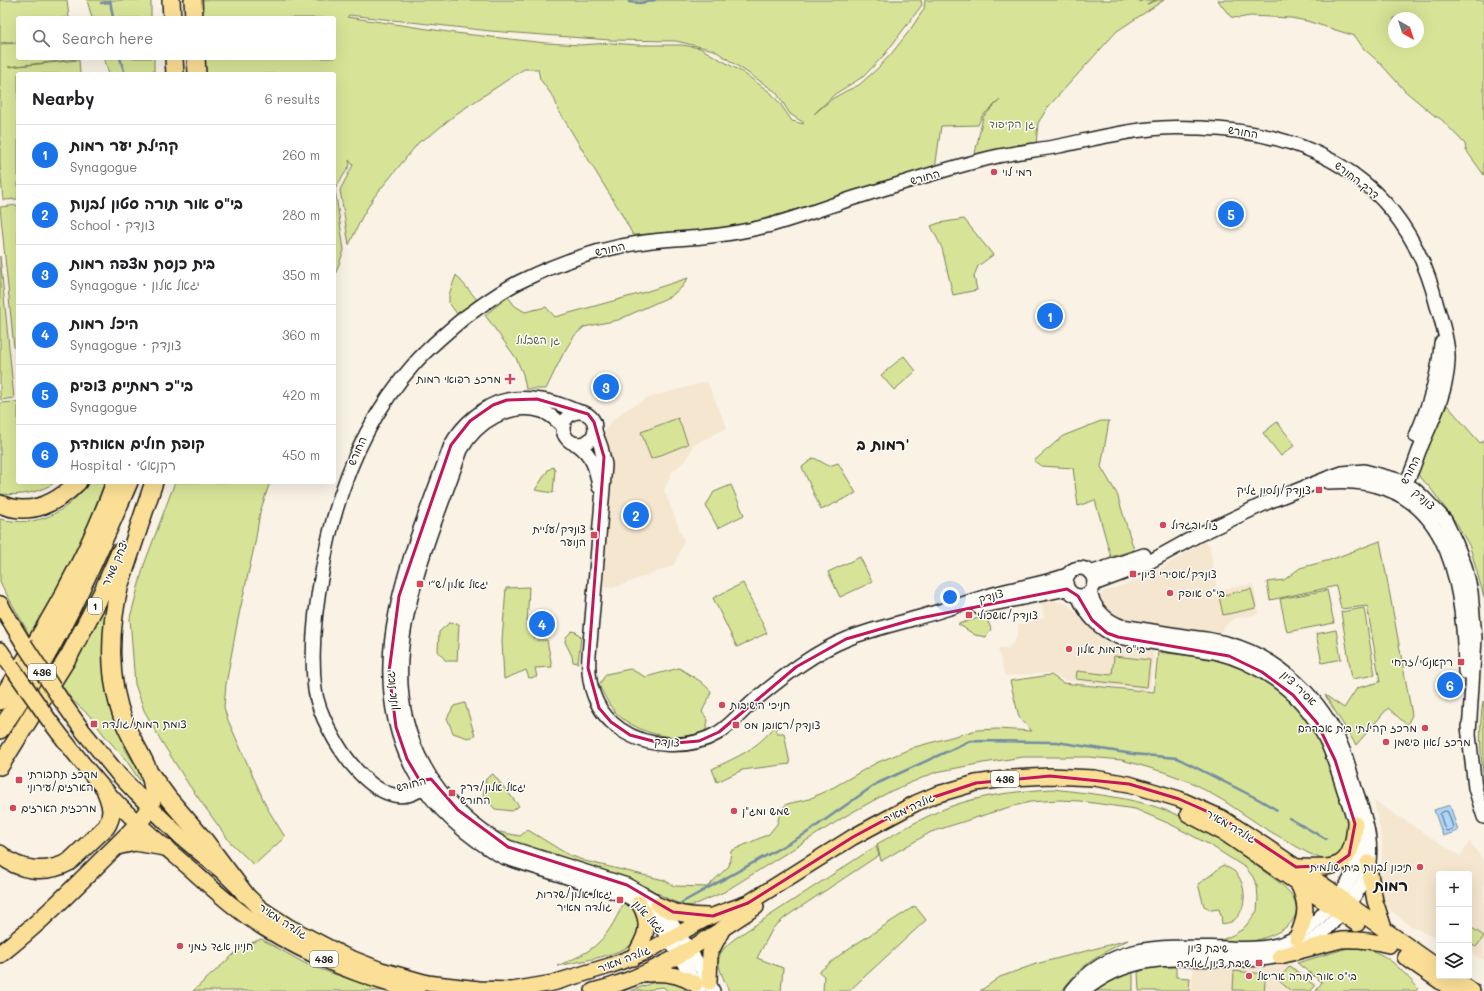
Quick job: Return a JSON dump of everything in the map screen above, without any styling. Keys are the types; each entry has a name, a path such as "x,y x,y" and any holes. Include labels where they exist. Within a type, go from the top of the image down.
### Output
{"highway":[{"path":"171,0 172,16"},
{"path":"193,0 194,16"},
{"path":"196,60 197,72"},
{"path":"0,504 16,508 39,507 52,502 75,484"},
{"path":"7,706 46,627 76,572 96,530 114,484"},
{"name":"יצחק שמיר","path":"7,706 57,638 100,551 128,484"},
{"name":"יצחק שמיר","path":"26,723 70,654 98,600 149,484"},
{"path":"0,954 22,937 54,908 138,824 150,807 153,787 146,767 124,724 117,701 111,661 113,616 117,595 153,484"},
{"name":"1","path":"0,730 7,706"},
{"path":"0,766 26,723"},
{"name":"1","path":"0,760 26,723"},
{"path":"146,767 165,794 206,841 245,894"},
{"path":"0,854 13,864 31,869 55,868 69,862 106,827 109,822 111,808 106,792"},
{"path":"117,846 135,842 165,847"}],"main road":[{"name":"גולדה מאיר","path":"0,605 61,700 83,731 119,775 180,836 223,872 245,894 271,915 309,938 375,968 427,983 479,989 524,989 553,983 634,958 700,921 736,908 754,899 852,837 916,803 935,795 976,783 994,780 1031,776 1072,776 1129,784 1165,794 1222,818 1247,834 1296,874"},
{"name":"גולדה מאיר","path":"0,650 49,720 106,792 138,824 232,904 264,928 305,950 384,982 417,991"},
{"name":"גולדה מאיר","path":"592,991 642,975 684,953 871,836 905,818 934,806 968,795 994,789 1024,785 1064,784 1101,788 1120,791 1154,800 1196,817 1211,825 1296,874 1340,904"},
{"path":"1296,937 1303,921 1305,905 1296,874 1338,864 1344,860 1352,849 1355,824"},
{"path":"1280,956 1342,940 1387,938 1375,901 1368,863"},
{"path":"634,958 644,939 646,931 645,917 639,903"},
{"name":"436","path":"1340,904 1387,938 1436,966"},
{"path":"658,905 673,912 682,914 713,916"},
{"path":"642,975 670,973 683,977 704,987 710,953 722,929"},
{"name":"436","path":"1387,938 1402,954 1454,991"},
{"path":"1455,979 1472,991"}],"street":[{"name":"החורש","path":"425,782 407,788 391,790 380,789 360,774 336,744 327,727 318,704 316,692 314,633 317,599 327,547 344,484 352,462 366,432 401,380 420,357 445,334 492,297 537,274 592,253 648,242 716,236 768,226 875,191 1006,155 1161,128 1221,129 1273,137 1296,144"},
{"name":"דרך החורש","path":"1296,144 1321,155 1353,174 1372,189 1390,208 1407,230"},
{"name":"החורש","path":"1400,485 1434,387 1440,355 1441,323 1431,284 1407,230"},
{"name":"יגאל אלון","path":"578,411 554,402 537,399 507,400 493,405 470,421 456,435 451,445 404,578 395,615 389,654 389,682 396,727 407,759 425,782 441,793 480,829 499,843 519,852 627,885 645,893 658,905 674,936 704,987"},
{"name":"יגאל אלון","path":"562,425 542,411 526,409 509,410 492,418 477,429 465,441 415,582 407,611 400,655 400,681 407,724 425,782 433,800 450,818 474,838 493,852 515,862 624,894 639,903 654,920 674,936"},
{"path":"578,411 584,412 592,418 594,422 595,431 590,439 582,444 572,443 564,436 562,425 564,420 570,414 578,411"},
{"name":"צונדק","path":"595,431 604,461 602,506 589,655 589,680 595,698 604,714 619,729 640,739 664,744 676,744 699,741 710,737 728,724 752,701 796,666 857,635 995,594 1067,575 1076,568 1084,568 1084,587"},
{"name":"צונדק","path":"577,444 588,454 595,467 602,506"},
{"name":"צונדק","path":"915,619 1084,587 1142,566 1198,535 1268,502 1311,486 1328,482 1358,482 1385,488 1400,485 1424,497 1445,520 1465,566 1468,613 1475,638 1469,733 1475,788 1484,817"},
{"name":"צונדק","path":"1084,587 1125,562 1198,535"},
{"path":"1067,575 1065,583 1084,587"},
{"path":"1100,612 1096,603 1096,593 1098,587 1106,578"},
{"name":"אסירי ציון","path":"1084,587 1100,612 1113,623 1121,626 1217,641 1232,645 1250,652 1281,670 1310,696 1326,717 1345,756 1366,821 1369,848 1365,879 1359,890 1340,904"},
{"name":"אסירי ציון","path":"1084,587 1092,620 1107,633 1124,638 1223,654 1245,662 1275,679 1302,704 1322,733 1335,760 1355,824 1358,848 1356,865 1340,904"},
{"name":"שיבת ציון","path":"1072,991 1087,975 1105,962 1128,953 1166,947 1252,949 1277,945 1308,930 1340,904"},
{"name":"שיבת ציון","path":"1084,991 1108,973 1131,964 1144,961 1166,959 1252,960 1280,956 1300,949 1323,933 1340,904"}],"highlighted area":[{"path":"537,399 588,414 594,422 604,457 588,668 599,708 611,722 630,735 664,744 699,741 719,732 796,667 846,639 915,619 1067,589 1078,596 1092,620 1107,633 1118,637 1229,656 1262,672 1293,695 1317,723 1335,760 1355,824 1349,855 1335,865 1296,867 1222,818 1179,799 1129,784 1050,776 976,783 916,803 853,837 748,903 713,916 673,912 627,885 508,847 458,810 431,779 420,781 407,759 396,727 389,672 399,596 451,445 470,421 493,405 507,400"}],"shaded area":[{"path":"707,382 727,428 693,445 688,458 672,472 664,490 684,541 674,565 613,588 604,587 612,471 605,431 611,422 624,411 650,397"},
{"path":"1204,542 1209,544 1217,590 1253,584 1259,614 1237,618 1228,623 1220,632 1134,624 1114,618 1104,607 1101,596 1104,592 1148,576"},
{"path":"1041,600 1067,604 1107,643 1154,651 1150,690 1065,680 1049,673 1005,676 998,649 1008,648 1014,642 1018,634 1018,625 1044,618"},
{"path":"1374,801 1460,856 1470,842 1484,862 1484,960 1472,954 1472,871 1436,871 1436,938 1409,925 1382,903 1378,892 1382,859 1382,840"},
{"name":"בי\"ס אור תורה אריאל","path":"1289,963 1316,984 1312,991 1191,991 1194,965 1270,967"}],"green space":[{"path":"0,0 67,0 69,16 16,16 16,41 0,43"},
{"path":"87,0 151,0 151,16 91,16"},
{"name":"גן הקיפוד","path":"200,0 921,0 922,5 885,54 864,76 835,94 814,114 832,99 859,85 878,68 910,30 924,9 925,0 1138,0 1141,2 1141,0 1156,0 1147,4 1158,0 1164,0 1117,31 1048,107 1038,123 1036,144 974,158 983,117 1000,100 982,116 978,125 941,126 935,169 729,229 633,235 619,209 559,111 554,98 540,79 538,69 524,69 456,114 432,134 419,142 374,197 362,217 349,245 340,190 353,165 349,160 350,165 336,187 336,72 202,72 202,60 336,60 336,16 201,16","holes":["349,15 490,31 610,40 676,41 714,50 776,92 790,114 804,123 792,121 771,93 742,72 700,48 682,45 637,45 611,43 580,45 546,43 455,33 347,17"]},
{"path":"1218,0 1484,0 1484,175 1466,150 1465,144 1441,119 1435,116 1405,91 1380,63 1364,49 1355,36 1307,21 1291,18 1250,16 1239,18 1231,17"},
{"path":"16,43 16,60 68,60 8,67 79,60 80,72 16,72 16,199 3,200 0,165 0,44"},
{"path":"105,60 154,60 154,72 108,72"},
{"path":"336,196 344,250 336,272"},
{"path":"16,205 16,348 14,348 0,207"},
{"path":"964,219 993,255 978,266 974,276 977,290 953,295 942,248 931,226 939,223"},
{"path":"0,256 14,398 1,400 0,394"},
{"path":"456,275 479,302 458,315 449,303 449,295"},
{"name":"גן השבלול","path":"688,278 682,287 671,296 618,320 584,327 574,336 563,354 546,389 526,389 523,374 516,358 485,315 508,297 515,306 525,312 546,307 555,317 642,293"},
{"path":"904,356 916,371 894,390 881,375"},
{"path":"16,402 16,484 52,484 43,489 29,493 15,495 0,494 0,403"},
{"path":"1447,405 1480,443 1484,441 1484,597 1470,547 1457,524 1428,485 1420,478 1417,471"},
{"path":"678,418 688,444 651,459 641,432"},
{"path":"1101,421 1109,421 1101,467 1117,494 1134,550 1111,557 1095,500 1078,506 1073,468 1041,466 1034,461 1063,436"},
{"path":"1277,422 1295,445 1281,456 1263,433"},
{"path":"814,458 829,466 838,463 856,493 821,510 802,467"},
{"path":"553,467 555,470 553,493 535,490 548,470"},
{"path":"88,484 109,484 33,641 0,581 0,519 27,521 51,516 61,510 81,493"},
{"path":"174,484 269,484 260,512 255,543 238,619 226,684 224,707 227,718 267,808 285,837 254,865 230,842 189,785 160,739 144,710 135,684 130,618 144,565"},
{"path":"731,485 744,515 718,528 706,506 714,492"},
{"path":"1380,541 1412,715 1407,725 1388,708 1356,745 1325,695 1344,708 1357,688 1380,682 1367,606 1341,609 1336,586 1270,600 1267,582 1284,580 1300,568 1330,560"},
{"path":"860,557 872,582 840,597 828,572"},
{"path":"743,583 767,633 737,647 713,598"},
{"path":"529,587 527,626 536,640 547,640 552,667 535,668 537,677 529,678 526,670 504,679 502,641 506,588"},
{"path":"1251,589 1256,608 1223,615 1219,596"},
{"path":"1327,590 1334,623 1287,632 1280,599"},
{"path":"1364,608 1375,675 1352,679 1341,612"},
{"path":"101,610 106,612 103,658 104,679 124,747 142,776 143,783 89,715 72,700 60,682"},
{"path":"986,616 991,629 986,637 975,635 958,624"},
{"path":"449,623 459,624 457,661 446,661 438,651 439,632"},
{"path":"1336,630 1341,659 1322,663 1316,634"},
{"path":"572,631 576,632 581,637 578,663 573,662 572,656 565,642 566,637"},
{"path":"1158,652 1213,659 1244,669 1265,679 1282,692 1296,707 1309,724 1319,743 1341,799 1347,822 1348,836 1347,842 1338,858 1322,859 1308,853 1266,829 1224,801 1191,782 1164,772 1122,760 1088,757 1023,757 936,772 891,791 849,814 724,892 694,905 685,906 670,900 632,879 570,862 512,843 494,831 520,836 528,830 567,854 585,861 664,880 674,886 707,887 729,866 731,851 769,834 777,824 781,809 787,804 809,799 834,787 876,763 915,747 977,730 997,729 1032,731 1019,717 1010,681 1051,675 1063,683 1154,692"},
{"path":"1114,656 1150,660 1147,687 1076,679 1077,671 1112,675"},
{"path":"679,668 700,681 711,691 710,697 702,712 708,720 706,730 684,737 672,737 648,732 626,721 614,711 599,685 606,674 630,669 646,677"},
{"path":"1483,701 1484,702 1484,779 1480,740"},
{"path":"465,703 475,736 468,738 453,733 447,718 454,706"},
{"path":"776,725 777,733 784,733 790,764 742,770 717,782 712,769 739,756 755,746"},
{"path":"493,774 519,806 512,811 495,809 483,796 486,779"},
{"path":"1052,789 1102,795 1151,805 1192,822 1231,846 1286,889 1293,897 1296,906 1296,914 1293,920 1280,931 1265,938 1242,942 1214,943 1243,929 1257,911 1257,886 1253,877 1246,868 1210,845 1170,824 1135,809 1080,801 1059,800 1030,802 1006,808 931,832 881,861 877,844 939,811 983,797"},
{"path":"876,846 879,855 787,916 773,928 757,958 783,968 781,991 729,991 719,966 720,954 724,948 740,935"},
{"path":"1223,865 1234,871 1238,876 1243,889 1244,903 1239,915 1234,920 1222,924 1219,909 1211,910 1204,906 1198,884"},
{"path":"625,901 635,908 644,924 638,937 631,945 612,954 557,966 584,954 594,947 610,929"},
{"path":"915,906 926,920 849,991 823,991 824,976 819,972 845,951"},
{"path":"1472,928 1484,936 1476,947 1472,945"},
{"path":"261,939 308,965 384,991 193,991 242,947"},
{"path":"1128,940 1108,950 1083,967 1062,991 980,991 1000,977 1036,964"},
{"path":"1348,948 1358,948 1372,951 1387,958 1418,988 1416,991 1316,991 1322,982 1297,963"},
{"path":"1290,966 1315,986 1311,991 1291,991 1278,980"},
{"path":"1151,967 1176,967 1176,977 1190,978 1189,991 1139,991 1138,972"},
{"path":"1234,971 1266,974 1264,991 1233,990"},
{"path":"1133,972 1133,991 1096,991 1117,975"},
{"path":"663,979 678,984 686,991 668,991 663,987 648,991 630,991"}],"water":[{"path":"1450,805 1458,831 1443,836 1434,810"}],"waterway":[{"path":"110,0 113,16"},
{"path":"629,2 640,3 655,0"},
{"path":"101,3 110,2"},
{"path":"121,60 124,72"},
{"path":"681,903 805,834 876,784 970,741 1057,742 1133,754 1177,758 1277,810"},
{"path":"1289,818 1326,839"}],"place":[{"name":"רמי לוי","path":"994,172"},
{"name":"בי\"כ רמתיים צופים","path":"1231,214"},
{"name":"קהילת יער רמות","path":"1050,316"},
{"name":"מרכז רפואי רמות","path":"510,379"},
{"name":"בית כנסת מצפה רמות","path":"606,387"},
{"name":"צונדק/נלסון גליק","path":"1319,490"},
{"name":"בי\"ס אור תורה סטון לבנות","path":"636,515"},
{"name":"זול ובגדול","path":"1163,525"},
{"name":"צונדק/עליית הנוער","path":"594,535"},
{"name":"צונדק/אסירי ציון","path":"1133,574"},
{"name":"יגאל אלון/ש״י","path":"420,584"},
{"name":"בי\"ס אופק","path":"1170,593"},
{"name":"צונדק/אשכולי","path":"969,615"},
{"name":"היכל רמות","path":"542,624"},
{"name":"בי\"ס רמות אלון","path":"1069,649"},
{"name":"רקאנטי/זרחי","path":"1461,662"},
{"name":"קופת חולים מאוחדת","path":"1450,685"},
{"name":"חניכי הישיבות","path":"722,705"},
{"name":"צומת רמות/גולדה","path":"94,724"},
{"name":"צונדק/ראובן מס","path":"736,725"},
{"name":"מרכז קהילתי בית אברהם","path":"1425,728"},
{"name":"מרכז לאון פישמן","path":"1386,742"},
{"name":"מרכז תחבורתי הארזים/עירוני","path":"19,780"},
{"name":"יגאל אלון/דרך החורש","path":"452,793"},
{"name":"מרכזית הארזים","path":"13,808"},
{"name":"שמש ומג\"ן","path":"734,811"},
{"name":"תיכון לבנות בית שולמית","path":"1420,867"},
{"name":"יגאל אלון/שדרות גולדה מאיר","path":"620,900"},
{"name":"חניון אגד זמני","path":"180,946"},
{"name":"שיבת ציון/גולדה","path":"1259,963"},
{"name":"בי\"ס אור תורה אריאל","path":"1249,976"}],"district":[{"name":"רמות ב'","path":"883,445"},
{"name":"רמות","path":"1391,886"}]}
